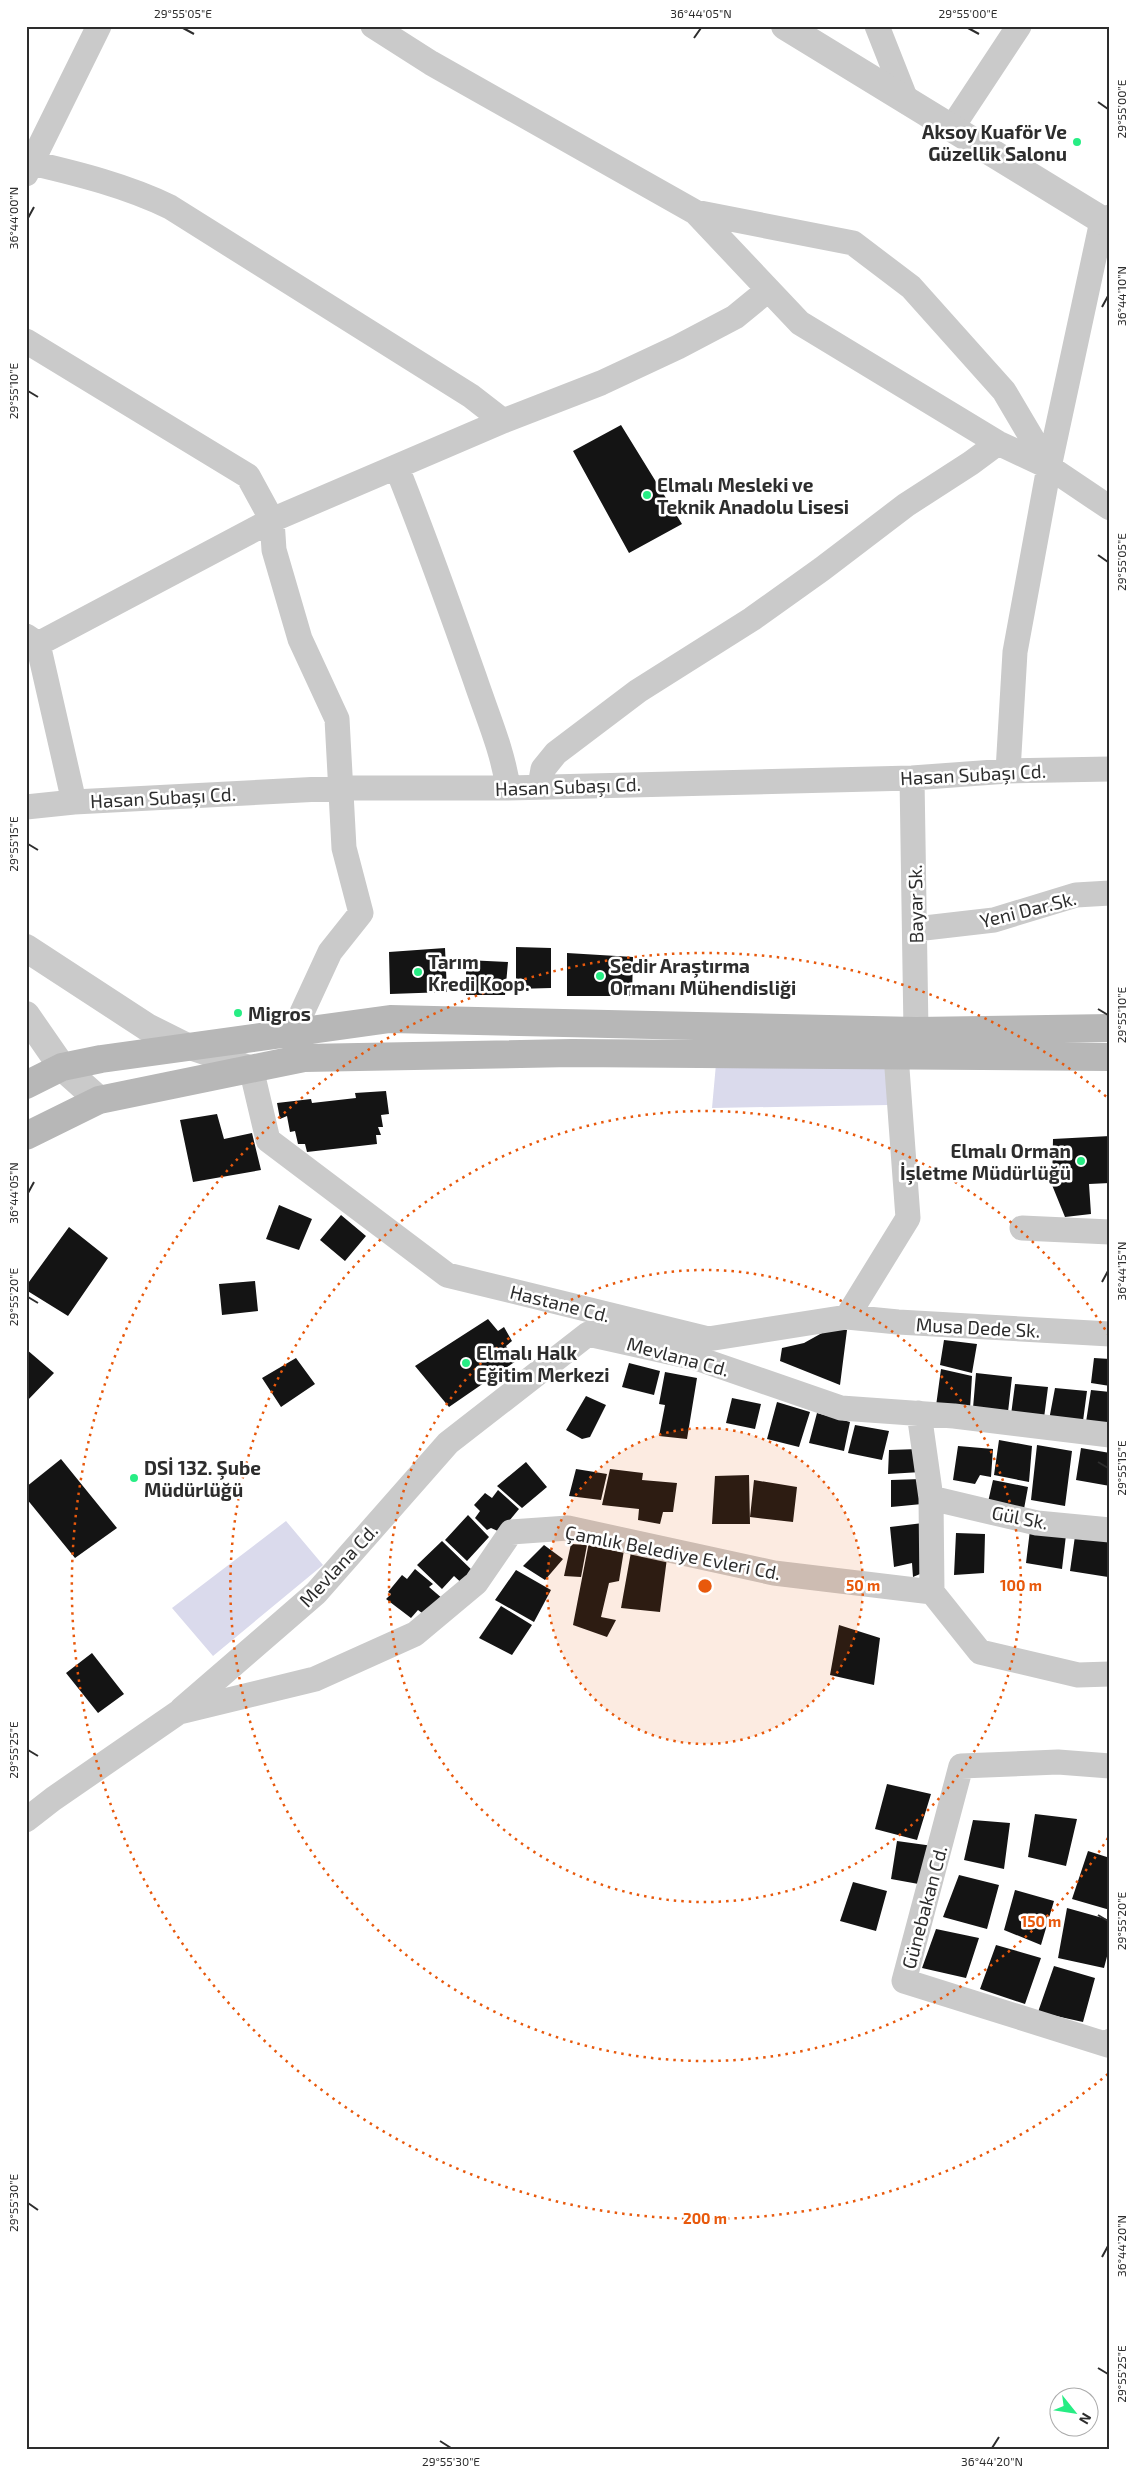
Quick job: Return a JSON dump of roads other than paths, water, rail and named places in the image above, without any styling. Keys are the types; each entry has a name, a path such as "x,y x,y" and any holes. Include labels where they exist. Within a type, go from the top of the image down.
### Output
{"main road":[{"path":"26,1086 62,1067 185,1046 390,1019 916,1031 1110,1028"},
{"path":"26,1136 99,1100 304,1058 572,1053 1110,1057"}],"street":[{"path":"99,26 29,169 62,170 146,195 170,207 463,391 504,421"},
{"path":"373,26 431,63 695,212 800,323 998,442 1049,467 1110,508"},
{"path":"785,26 951,129 1107,221 1049,467 1014,652 1008,771"},
{"path":"877,26 907,102"},
{"path":"951,129 1019,26"},
{"path":"695,212 853,244 911,287 1004,391 1049,467"},
{"path":"74,802 32,640 272,520 678,348 735,317 768,290"},
{"path":"26,341 248,476 272,520 274,550 300,639 337,719 344,848 361,913 330,952 294,1032"},
{"path":"540,786 543,769 556,753 638,691 752,619 906,505 972,463 998,442"},
{"path":"397,468 432,555 505,767 508,788"},
{"name":"Hasan Subaşı Cd.","path":"26,807 74,802 340,788 508,788 912,778 1008,771 1110,769"},
{"name":"Bayar Sk.","path":"912,778 916,929 916,1031"},
{"name":"Yeni Dar.Sk.","path":"916,929 994,920 1076,895 1110,893"},
{"path":"26,948 146,1027 185,1046 251,1068"},
{"path":"26,1015 62,1067 99,1100"},
{"path":"847,1317 908,1218 896,1055"},
{"name":"Hastane Cd.","path":"251,1068 268,1140 447,1275 702,1348 847,1317"},
{"path":"1022,1228 1110,1232"},
{"name":"Musa Dede Sk.","path":"847,1317 898,1322 1110,1334"},
{"name":"Mevlana Cd.","path":"179,1712 316,1593 448,1443 588,1334 702,1348 841,1408 954,1416 1110,1435"},
{"path":"919,1414 931,1498 932,1592 980,1652 1078,1675 1110,1674"},
{"name":"Gül Sk.","path":"931,1498 1036,1523 1110,1530"},
{"name":"Çamlık Belediye Evleri Cd.","path":"26,1820 46,1803 179,1712 315,1679 415,1634 476,1583 511,1532 568,1528 774,1574 932,1592"},
{"name":"Günebakan Cd.","path":"1110,1766 1058,1762 961,1766 904,1981 1108,2046 1110,2041"}],"place":[{"name":"Aksoy Kuaför Ve Güzellik Salonu","path":"1077,142"},
{"name":"Elmalı Mesleki ve Teknik Anadolu Lisesi","path":"647,495"},
{"name":"Tarım Kredi Koop.","path":"418,972"},
{"name":"Sedir Araştırma Ormanı Mühendisliği","path":"600,976"},
{"name":"Migros","path":"238,1013"},
{"name":"Elmalı Orman İşletme Müdürlüğü","path":"1081,1161"},
{"name":"Elmalı Halk Eğitim Merkezi","path":"466,1363"},
{"name":"DSİ 132. Şube Müdürlüğü","path":"134,1478"}]}
